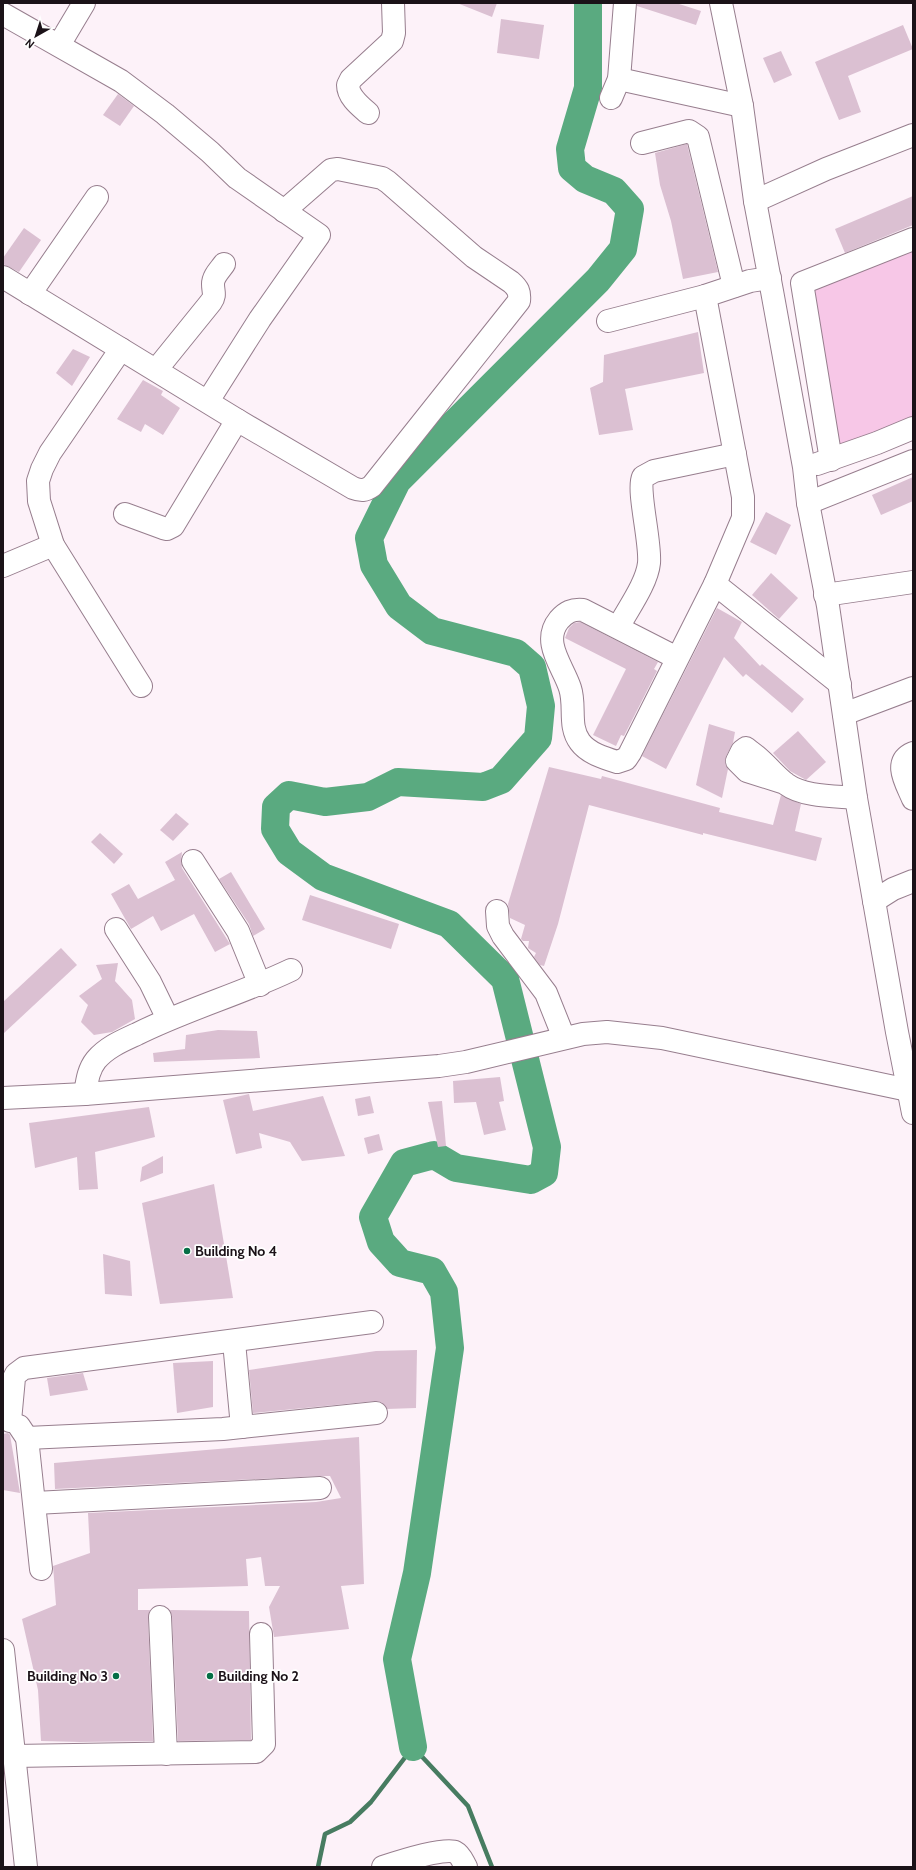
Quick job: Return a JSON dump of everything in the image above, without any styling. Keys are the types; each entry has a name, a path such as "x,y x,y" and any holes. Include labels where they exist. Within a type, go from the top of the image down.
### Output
{"street":[{"path":"59,45 84,3"},
{"path":"368,114 359,106 350,94 348,85 351,80 392,41 394,33 393,3"},
{"path":"625,3 615,89 742,106"},
{"path":"720,3 742,106 755,201 804,467 808,503 840,684 856,798 874,901 905,1029 913,1113"},
{"path":"3,14 120,81 147,100 210,152 237,178 319,235 260,319 208,401"},
{"path":"642,143 689,131 698,137 734,286"},
{"path":"755,201 859,156 913,135"},
{"path":"5,283 30,294 237,420 354,488 358,490 367,490 372,486 520,301 520,294 517,287 474,256 382,178 338,169 331,170 284,211"},
{"path":"30,294 97,197"},
{"path":"608,321 705,296 734,286 802,283 913,239"},
{"path":"156,370 211,302 214,296 213,284 215,277 224,264"},
{"path":"802,283 831,460"},
{"path":"677,658 619,626 583,610 574,609 565,614 558,622 552,633 552,643 571,689 574,729 586,748 617,762 626,759 715,584 743,518 743,497 705,296"},
{"path":"121,349 73,416 50,453 38,481 39,501 53,545 141,686"},
{"path":"126,514 163,528 167,529 173,526 237,420"},
{"path":"804,467 831,460 913,428"},
{"path":"619,626 636,596 649,564 648,530 641,486 643,477 654,471 735,454"},
{"path":"808,503 913,461"},
{"path":"3,566 53,545"},
{"path":"825,595 913,582"},
{"path":"715,584 840,684"},
{"path":"844,714 913,688"},
{"path":"913,753 904,759 901,768 913,799"},
{"path":"785,783 802,791 829,796 856,798"},
{"path":"193,861 238,931 260,985"},
{"path":"874,901 893,889 913,881"},
{"path":"497,911 498,926 503,936 546,993 564,1038"},
{"path":"116,928 150,982 168,1019"},
{"path":"84,1094 89,1072 95,1061 106,1050 168,1019 260,985 291,970"},
{"path":"3,1098 84,1094 439,1066 466,1062 583,1034 607,1032 662,1038 911,1091"},
{"path":"42,1569 27,1438 22,1429 7,1422 14,1378 16,1374 24,1368 234,1342 372,1322"},
{"path":"234,1342 242,1427"},
{"path":"27,1438 242,1427 376,1413"},
{"path":"35,1503 320,1488"},
{"path":"160,1617 166,1754"},
{"path":"14,1756 256,1752 261,1749 264,1744 261,1634"},
{"path":"3,1650 26,1867"},
{"path":"383,1867 428,1854 449,1851 455,1852 460,1856 466,1867"}],"shaded area":[{"path":"913,249 913,422 835,456 808,292"}],"building":[{"path":"457,3 497,3 492,17"},
{"path":"637,3 676,3 701,11 696,25 637,6"},
{"path":"501,19 544,25 539,59 497,53"},
{"path":"903,25 913,49 848,76 861,112 839,120 815,62"},
{"path":"781,51 792,75 774,83 763,58"},
{"path":"118,94 134,106 120,126 103,115"},
{"path":"687,144 718,272 683,279 671,221 660,185 655,153"},
{"path":"913,196 913,225 845,253 835,229"},
{"path":"24,228 41,240 19,272 3,264 3,258"},
{"path":"698,332 704,373 625,389 633,430 599,435 590,388 603,382 604,355"},
{"path":"73,349 90,357 72,386 56,373"},
{"path":"143,380 163,391 161,395 180,408 163,435 145,424 141,432 117,419"},
{"path":"913,477 913,501 881,515 872,495"},
{"path":"766,512 791,525 776,555 750,542"},
{"path":"771,573 798,598 779,619 752,595"},
{"path":"717,608 742,622 734,638 760,666 762,664 804,699 792,713 746,674 743,677 724,657 666,769 642,756"},
{"path":"580,622 658,662 654,669 657,671 624,736 621,735 616,746 593,735 626,669 565,638 569,628 574,623"},
{"path":"709,724 735,732 733,743 726,756 725,763 728,769 722,798 696,785"},
{"path":"798,731 826,762 806,780 790,771 773,753"},
{"path":"549,767 601,779 602,776 720,808 719,812 773,825 781,795 801,804 795,831 822,838 816,861 703,833 703,835 589,805 558,924 544,966 540,965 534,957 536,953 528,948 529,941 523,941 521,939 525,925 510,918 508,904"},
{"path":"176,813 189,824 173,841 160,830"},
{"path":"100,833 123,854 114,864 91,842"},
{"path":"182,852 182,868 230,944 215,952 194,914 161,931 153,916 131,929 111,894 129,884 138,899 175,880 165,862"},
{"path":"231,872 265,929 253,936 249,924 219,879"},
{"path":"310,895 399,924 391,949 302,920"},
{"path":"61,948 77,965 3,1034 3,1002"},
{"path":"118,963 115,981 132,1000 135,1019 112,1032 94,1035 81,1022 88,1005 79,996 102,979 96,965"},
{"path":"218,1030 257,1031 260,1058 154,1062 153,1053 185,1049 186,1035"},
{"path":"500,1077 504,1101 499,1102 506,1130 484,1135 476,1102 454,1103 453,1081"},
{"path":"249,1094 253,1111 323,1096 345,1156 302,1161 290,1142 259,1133 262,1148 236,1154 223,1100"},
{"path":"370,1096 374,1113 358,1116 355,1099"},
{"path":"442,1101 446,1146 438,1147 428,1102"},
{"path":"149,1107 155,1137 95,1152 98,1189 79,1190 77,1157 35,1168 29,1123"},
{"path":"379,1134 383,1150 368,1154 364,1138"},
{"path":"163,1156 163,1173 140,1182 142,1167"},
{"name":"Building No 4","path":"214,1184 233,1298 160,1304 142,1203"},
{"path":"103,1254 130,1261 132,1296 105,1294"},
{"path":"417,1350 416,1408 387,1409 381,1402 375,1401 253,1413 249,1370 376,1351"},
{"path":"213,1361 213,1407 177,1413 173,1363"},
{"path":"83,1373 88,1390 50,1396 47,1378"},
{"path":"8,1433 10,1435 20,1493 3,1490 3,1434"},
{"path":"359,1437 364,1584 341,1586 349,1629 274,1637 269,1607 280,1586 265,1586 261,1557 246,1559 248,1586 138,1589 138,1610 150,1610 148,1618 153,1741 41,1741 38,1690 22,1619 56,1605 53,1566 90,1553 88,1513 316,1502 341,1498 330,1476 55,1489 54,1463"},
{"name":"Building No 2","path":"170,1610 249,1611 251,1740 178,1741 172,1616"}],"waterway":[{"path":"413,1747 397,1659 417,1573 450,1348 444,1292 432,1271 400,1263 381,1242 373,1217 404,1163 434,1155 456,1168 531,1180 544,1173 547,1147 505,979 449,924 323,877 289,852 275,829 276,807 289,795 325,802 368,797 398,782 483,787 501,780 538,738 541,706 532,667 516,653 432,631 399,606 374,565 369,538 397,481 598,280 623,249 630,209 614,191 585,179 572,168 570,149 588,88 588,3"},
{"path":"318,1867 325,1834 350,1822 371,1802 413,1747 468,1806 492,1867"}],"place":[{"name":"Building No 4","path":"187,1251"},
{"name":"Building No 3","path":"116,1676"},
{"name":"Building No 2","path":"210,1676"}]}
